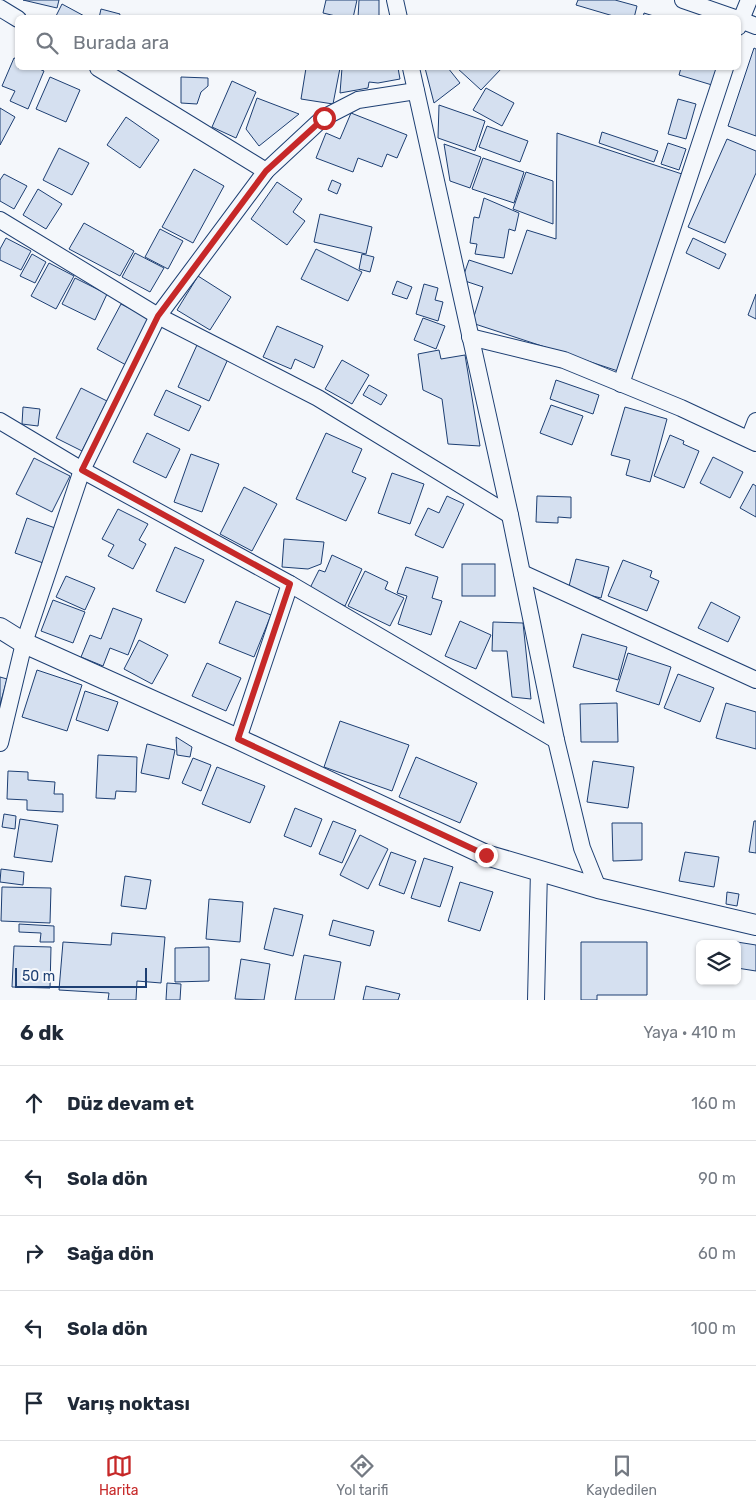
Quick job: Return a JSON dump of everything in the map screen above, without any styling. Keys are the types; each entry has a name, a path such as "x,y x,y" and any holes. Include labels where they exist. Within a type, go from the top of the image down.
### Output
{"street":[{"path":"395,0 398,15"},
{"path":"683,0 723,15"},
{"path":"742,22 748,0"},
{"path":"0,8 15,16"},
{"path":"101,70 266,171"},
{"path":"411,70 510,515 556,740 582,848 598,888"},
{"path":"621,384 724,70"},
{"path":"0,743 24,643 82,470 158,316 266,171 324,118 358,100 416,91"},
{"path":"0,220 158,316 318,398 510,515"},
{"path":"470,337 564,360 681,408 752,441 756,421"},
{"path":"0,421 82,470 290,584 556,740"},
{"path":"522,573 756,680"},
{"path":"238,739 290,584"},
{"path":"0,628 24,643 238,739 486,855 598,888 756,925"},
{"path":"536,1000 539,870"}],"building":[{"path":"23,0 59,0 57,8"},
{"path":"326,0 357,0 354,15 323,13"},
{"path":"359,0 379,0 379,15 358,15"},
{"path":"578,0 615,0 637,6 635,15 610,15 576,5"},
{"path":"62,4 82,15 56,15"},
{"path":"101,9 120,14 120,15 100,15"},
{"path":"754,48 756,49 756,136 728,126"},
{"path":"14,58 15,70 44,71 28,109 10,101 15,91 2,86"},
{"path":"306,70 340,70 333,104 301,99"},
{"path":"342,70 398,70 400,79 378,83 369,82 368,88 340,93"},
{"path":"426,70 450,70 460,83 434,103"},
{"path":"459,70 500,70 481,90"},
{"path":"680,70 716,70 712,85 679,75"},
{"path":"50,77 80,90 66,122 36,109"},
{"path":"181,77 208,78 208,86 201,92 197,104 181,103"},
{"path":"232,81 256,92 236,138 212,127"},
{"path":"486,88 514,103 502,126 473,110"},
{"path":"257,98 299,114 259,146 246,129"},
{"path":"678,99 696,104 686,139 668,134"},
{"path":"439,105 485,121 475,151 438,138"},
{"path":"0,108 15,117 0,145"},
{"path":"351,113 407,135 397,158 387,154 382,167 358,158 353,172 316,158 326,133 340,139"},
{"path":"126,117 159,140 140,168 107,145"},
{"path":"487,126 528,141 520,162 479,147"},
{"path":"602,132 658,151 654,162 599,143"},
{"path":"557,133 682,174 618,371 472,323 483,287 462,280 469,260 512,274 527,230 556,239"},
{"path":"727,139 756,151 756,173 725,243 688,227"},
{"path":"668,143 686,149 679,170 661,164"},
{"path":"444,144 481,157 470,188 450,181"},
{"path":"59,148 89,163 72,195 43,180"},
{"path":"483,158 524,172 514,203 472,189"},
{"path":"194,169 224,186 193,243 162,227"},
{"path":"526,172 553,181 553,224 513,209"},
{"path":"4,174 27,186 14,209 0,201 0,180"},
{"path":"332,180 341,184 337,194 328,190"},
{"path":"277,182 302,199 293,212 305,221 287,245 251,219"},
{"path":"38,189 62,204 46,229 23,215"},
{"path":"484,198 519,213 515,231 509,229 504,258 475,254 477,244 470,243 474,217 479,218"},
{"path":"320,214 372,227 366,254 314,242"},
{"path":"84,223 134,251 120,276 69,249"},
{"path":"160,229 183,241 168,269 145,257"},
{"path":"6,238 31,251 21,270 0,260 0,249"},
{"path":"693,238 726,254 719,269 686,253"},
{"path":"316,249 362,272 348,301 301,279"},
{"path":"135,253 164,268 150,292 122,277"},
{"path":"32,254 46,262 35,283 20,276"},
{"path":"362,254 374,257 370,272 359,269"},
{"path":"49,263 74,276 56,309 31,296"},
{"path":"198,276 231,297 210,330 177,310"},
{"path":"75,278 107,294 95,320 62,304"},
{"path":"397,281 412,287 407,299 392,294"},
{"path":"424,284 438,288 435,300 443,302 438,321 416,314"},
{"path":"756,294 756,319 748,315"},
{"path":"121,304 151,319 126,365 97,349"},
{"path":"423,318 445,326 436,349 414,340"},
{"path":"277,326 323,346 314,368 295,359 291,369 263,357"},
{"path":"197,345 228,359 209,401 178,387"},
{"path":"439,350 441,359 465,355 480,446 448,444 442,399 423,390 418,354"},
{"path":"342,360 369,375 352,404 325,389"},
{"path":"556,380 599,395 593,414 550,399"},
{"path":"369,385 387,395 381,405 363,395"},
{"path":"81,388 107,401 82,451 56,438"},
{"path":"166,390 201,406 189,431 154,415"},
{"path":"551,405 583,416 572,445 540,433"},
{"path":"23,407 40,409 38,426 22,424"},
{"path":"625,407 667,419 650,482 626,475 630,460 611,455"},
{"path":"147,433 180,449 166,478 133,462"},
{"path":"326,433 362,449 352,472 366,478 346,521 296,499"},
{"path":"670,435 684,441 683,444 699,451 684,488 654,476"},
{"path":"191,454 219,464 202,512 174,502"},
{"path":"713,457 743,472 730,498 700,483"},
{"path":"34,458 70,476 52,512 16,494"},
{"path":"392,473 424,484 410,524 378,513"},
{"path":"753,484 756,486 756,517 740,508"},
{"path":"244,487 277,504 252,551 220,534"},
{"path":"447,496 464,504 443,548 415,535 428,508 439,513"},
{"path":"537,496 571,497 571,518 558,517 558,523 536,522"},
{"path":"118,509 148,524 139,540 146,544 133,569 108,556 114,545 102,539"},
{"path":"27,518 58,529 46,564 15,553"},
{"path":"284,539 324,542 321,564 308,569 282,567"},
{"path":"175,547 204,560 185,603 156,591"},
{"path":"332,555 362,569 345,606 309,590 319,570 325,572"},
{"path":"576,559 609,567 601,598 568,590"},
{"path":"623,560 652,571 650,577 659,581 647,611 608,596"},
{"path":"462,564 495,564 495,596 462,596"},
{"path":"406,567 438,577 432,598 442,601 431,635 398,624 407,596 397,593"},
{"path":"365,571 388,582 385,589 404,598 390,626 348,606"},
{"path":"66,576 95,588 85,610 56,597"},
{"path":"53,600 85,612 73,643 41,631"},
{"path":"236,601 271,615 254,657 219,643"},
{"path":"711,602 740,617 728,642 698,628"},
{"path":"113,608 142,619 128,655 110,648 103,666 81,657 90,635 101,639"},
{"path":"460,621 491,635 476,669 445,656"},
{"path":"493,622 523,623 531,699 512,697 507,651 492,651"},
{"path":"582,634 627,647 618,680 573,667"},
{"path":"139,640 168,655 152,684 124,669"},
{"path":"628,653 671,667 659,705 616,691"},
{"path":"207,663 241,678 226,711 192,696"},
{"path":"37,670 82,685 67,731 22,717"},
{"path":"678,674 714,688 700,722 664,708"},
{"path":"0,677 7,679 0,705"},
{"path":"85,691 118,702 108,731 76,720"},
{"path":"617,703 618,742 581,742 580,704"},
{"path":"726,703 756,712 756,749 716,738"},
{"path":"340,721 409,745 392,791 324,767"},
{"path":"176,737 192,747 190,757 177,755"},
{"path":"147,744 175,750 169,779 141,773"},
{"path":"98,755 137,757 136,792 116,791 115,799 96,798"},
{"path":"416,757 477,783 460,823 399,797"},
{"path":"193,758 211,765 201,791 182,783"},
{"path":"593,761 634,767 628,808 587,802"},
{"path":"217,767 265,786 250,823 202,804"},
{"path":"8,771 28,772 28,780 55,782 54,794 63,794 63,812 27,810 27,800 7,799"},
{"path":"295,808 322,819 311,847 284,836"},
{"path":"4,814 16,816 15,829 2,827"},
{"path":"20,819 58,825 52,862 14,857"},
{"path":"333,821 356,830 342,863 319,854"},
{"path":"754,821 756,821 756,853 749,852"},
{"path":"612,823 642,823 642,860 613,861"},
{"path":"360,835 388,849 368,889 340,875"},
{"path":"391,852 416,861 404,894 379,885"},
{"path":"685,852 719,857 714,887 679,881"},
{"path":"424,858 453,867 440,907 411,898"},
{"path":"1,869 24,872 23,885 0,882"},
{"path":"125,876 151,880 146,909 121,906"},
{"path":"460,882 493,892 480,931 448,921"},
{"path":"2,887 51,888 50,923 1,921"},
{"path":"727,892 739,894 737,906 726,904"},
{"path":"209,899 243,902 240,942 206,939"},
{"path":"274,908 303,915 293,956 264,949"},
{"path":"333,920 374,931 370,946 329,935"},
{"path":"19,924 54,926 54,942 40,942 41,933 19,932"},
{"path":"112,933 165,937 161,983 137,981 136,1000 108,1000 109,993 59,990 63,942 111,945"},
{"path":"581,942 647,942 647,995 597,995 597,1000 581,1000"},
{"path":"741,943 756,945 756,971 741,969"},
{"path":"14,946 51,947 50,988 12,987"},
{"path":"209,947 209,981 175,982 175,948"},
{"path":"304,955 341,962 334,1000 295,1000"},
{"path":"241,959 270,964 264,1000 235,999"},
{"path":"167,983 181,984 180,1000 166,1000"},
{"path":"366,986 400,994 398,1000 363,1000"}],"route":[{"path":"324,118 266,171 158,316 82,470 290,584 238,739 486,855"}]}
